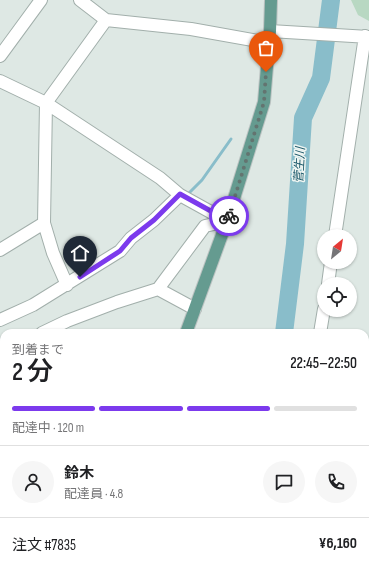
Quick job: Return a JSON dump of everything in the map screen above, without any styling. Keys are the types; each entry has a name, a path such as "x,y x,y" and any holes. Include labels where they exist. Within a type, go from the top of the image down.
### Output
{"main road":[{"path":"188,329 227,220 264,102 270,37 271,0"}],"street":[{"path":"0,56 41,0"},
{"path":"80,0 106,20 270,37 283,32 365,36 336,229"},
{"path":"67,285 53,253 44,224 46,103 106,20"},
{"path":"0,81 46,103 160,178 180,194 227,220"},
{"path":"0,320 33,305 120,251 131,238 154,220 180,194"},
{"path":"51,329 88,312 158,289 204,226 227,220"},
{"path":"0,250 44,224"},
{"path":"158,289 195,309"},
{"path":"321,329 323,317"}],"green space":[{"path":"351,0 369,0 369,21 358,15"}],"waterway":[{"name":"菅生川","path":"284,329 295,244 303,118 321,78 331,0"},
{"path":"187,195 202,180 231,139"}],"way so far":[{"path":"229,216 264,102 266,72"}],"route":[{"path":"80,277 120,251 131,238 154,220 180,194 227,220 229,216"}]}
